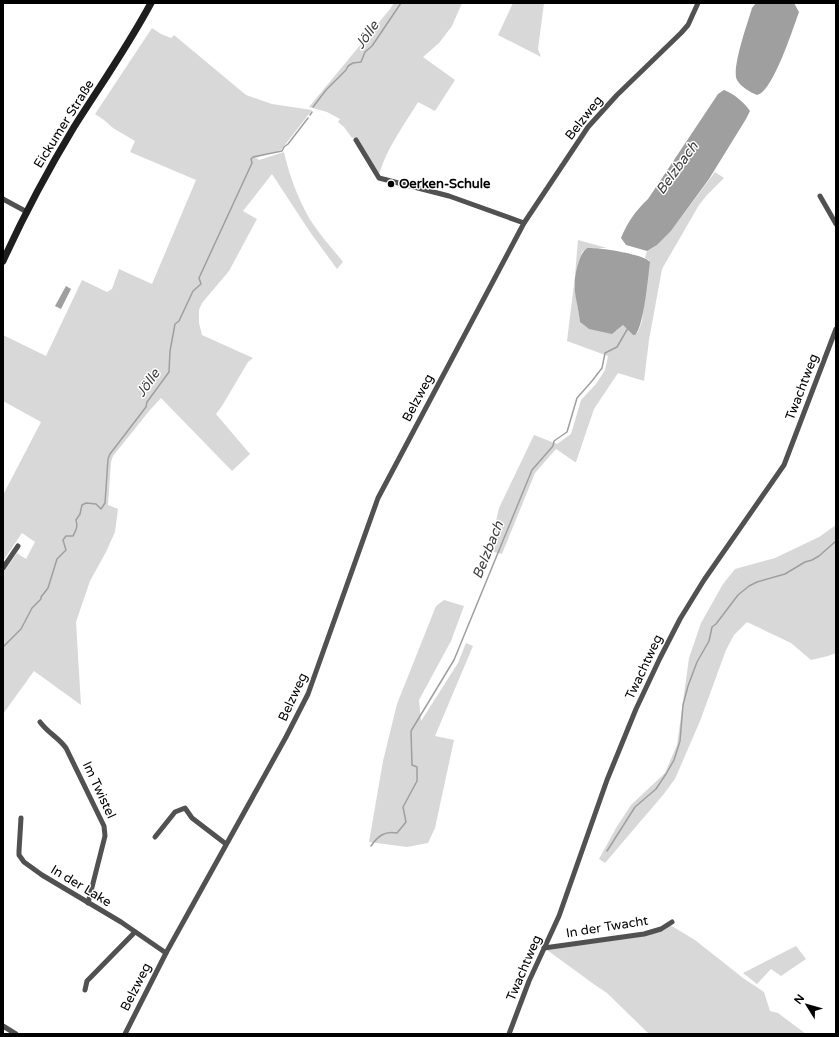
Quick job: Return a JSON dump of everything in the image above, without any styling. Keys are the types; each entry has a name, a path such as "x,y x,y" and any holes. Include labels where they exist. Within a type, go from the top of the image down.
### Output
{"main road":[{"name":"Eickumer Straße","path":"3,261 59,152 119,58 151,3"}],"street":[{"name":"Belzweg","path":"125,1034 166,953 286,737 308,694 384,485 524,223 588,127 617,95 681,33 688,25 698,3"},
{"path":"356,140 379,178 449,196 524,223"},
{"path":"820,196 836,224"},
{"path":"3,199 27,212"},
{"name":"Twachtweg","path":"508,1034 529,980 559,916 607,780 636,709 680,618 704,580 784,465 836,329"},
{"path":"3,568 18,546"},
{"name":"Im Twistel","path":"40,722 45,730 62,742 66,748 104,826 105,836 88,903"},
{"path":"155,837 175,812 185,808 192,818 226,844"},
{"name":"In der Lake","path":"21,818 19,851 21,859 58,886 135,932 166,953"},
{"name":"In der Twacht","path":"544,948 644,934 661,929 672,922"},
{"path":"85,990 87,981 135,932"},
{"path":"3,1026 16,1034"}],"shaded area":[{"path":"394,3 462,3 452,26 439,43 423,57 455,80 435,111 418,102 391,146 379,174 357,137 352,138 344,127 338,122 340,119 327,112 309,107"},
{"path":"513,3 544,3 538,49 541,57 498,35"},
{"path":"152,28 171,38 174,35 246,95 272,104 312,110 281,150 256,158 259,160 284,152 294,186 309,218 343,262 337,269 310,232 272,174 243,211 257,219 229,271 202,303 199,310 199,323 202,335 253,358 248,362 216,414 250,454 232,471 161,398 113,456 111,462 108,505 118,509 115,532 90,581 76,622 81,705 34,671 3,714 3,573 17,553 26,559 35,542 22,533 3,561 3,495 41,422 3,401 3,335 46,356 82,280 107,292 112,289 119,269 152,284 196,180 130,152 135,141 113,128 95,114"},
{"path":"715,172 724,178 699,205 662,269 649,340 644,381 618,373 594,409 576,462 556,449 535,473 502,554 494,552 490,547 499,508 534,435 557,444 571,434 581,400 596,384 605,370 608,356 567,341 574,284 580,322 589,329 616,331 623,325 633,335 638,332 642,321 649,260 645,258 647,251 657,245 671,231"},
{"path":"578,240 607,248 587,248 582,252 575,275"},
{"path":"836,525 836,653 811,660 791,643 747,622 734,635 726,650 700,721 675,779 605,863 599,859 631,805 665,773 677,745 689,658 701,623 723,584 735,569 775,558 819,537"},
{"path":"444,600 464,606 451,641 419,700 421,721 458,663 466,643 473,646 435,736 454,740 435,828 428,843 407,847 369,842 383,761 397,704 436,606"},
{"path":"670,925 695,940 743,978 764,992 770,1011 778,1013 806,1034 649,1034 607,993 547,950 644,936"},
{"path":"796,946 806,959 781,976 771,969 757,984 743,973"}],"water":[{"path":"756,3 794,3 799,12 776,72 763,91 757,95 741,85 737,80 736,74 736,66 741,45 752,8"},
{"path":"724,90 731,93 750,111 709,179 671,231 657,245 647,251 626,245 621,238 629,222 648,199 718,94"},
{"path":"587,248 610,250 639,256 650,262 641,322 635,335 633,335 623,325 612,334 589,329 580,322 575,292 575,278 580,257"},
{"path":"66,286 71,289 61,309 55,306"}],"waterway":[{"name":"Jölle","path":"313,107 348,66 353,63 361,62 365,52 372,46 401,3"},
{"name":"Jölle","path":"3,647 21,629 32,608 41,599 48,588 57,559 66,550 63,540 66,536 73,536 77,527 76,520 80,514 82,505 86,503 96,504 101,509 105,503 108,459 110,454 146,407 147,402 169,372 170,351 175,324 179,321 193,291 201,284 199,278 252,163 251,159 253,157 282,151 308,118"},
{"name":"Belzbach","path":"371,846 376,839 382,835 397,833 406,822 403,807 417,781 417,767 412,765 411,731 454,660 532,470 553,446 554,441 567,432 577,398 602,368 605,353 617,347 628,328"},
{"path":"607,851 635,807 656,789 674,760 680,741 683,705 688,686 697,662 709,641 712,627 716,624 738,595 749,586 757,582 785,574 805,562 819,556 836,541"}],"place":[{"name":"Oerken-Schule","path":"391,184"}]}
